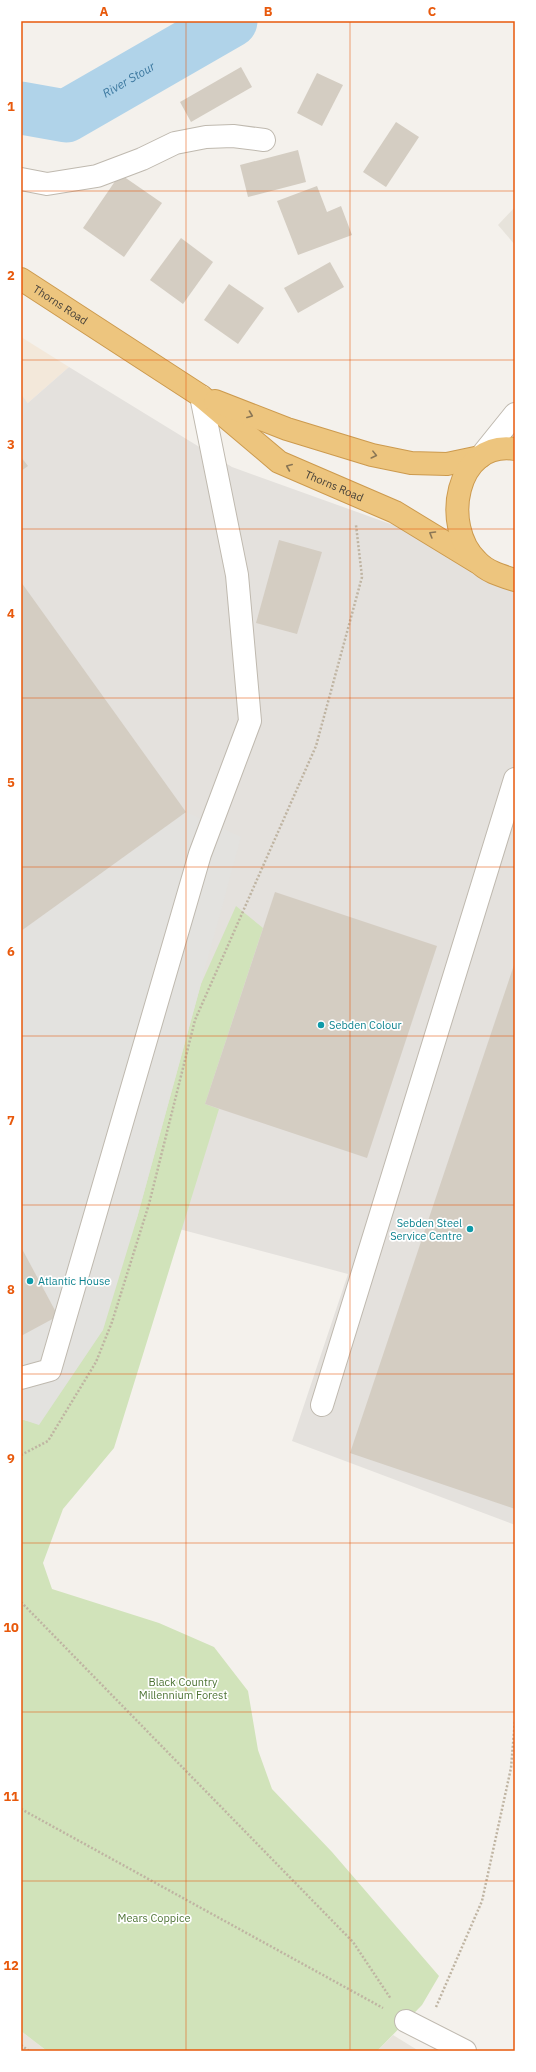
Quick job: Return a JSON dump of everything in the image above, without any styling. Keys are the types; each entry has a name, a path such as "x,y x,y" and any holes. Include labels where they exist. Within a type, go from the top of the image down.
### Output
{"highway":[{"name":"Thorns Road","path":"21,279 201,396 279,462 395,512 494,573 515,580"},
{"name":"Thorns Road","path":"201,396 287,428 372,455 411,463 447,464 481,456 494,450 515,449"},
{"path":"477,562 465,547 458,529 456,509 464,477 481,456"}],"street":[{"path":"21,179 47,184 97,176 142,159 175,143 206,137 233,136 264,140"},
{"path":"21,1378 50,1370 200,854 250,721 237,575 201,396"},
{"path":"481,456 515,414"},
{"path":"322,1405 515,779"},
{"path":"406,2021 465,2051"}],"path":[{"path":"21,1455 48,1441 96,1362 112,1322 148,1204 195,1020 316,746 362,577 353,494"},
{"path":"21,1602 353,1942 406,2021"},
{"path":"426,2031 482,1901 510,1768 515,1720"},
{"path":"21,1809 406,2021"},
{"path":"21,2045 29,2051"}],"shaded area":[{"path":"515,207 515,245 498,225"},
{"path":"21,337 69,367 21,409"},
{"path":"69,367 232,467 421,535 515,588 515,1525 292,1441 348,1274 138,1218 21,1419 21,409"},
{"path":"21,394 31,408 21,417"},
{"path":"186,812 241,837 137,1218 103,1330 39,1425 21,1419 21,1336 58,1316 21,1247 21,931"},
{"path":"21,2031 47,2051 21,2051"},
{"path":"393,2035 419,2051 377,2051"}],"green space":[{"name":"Mears Coppice","path":"236,906 263,928 205,1104 219,1109 114,1448 63,1509 43,1563 52,1589 159,1623 214,1647 248,1691 258,1750 272,1789 332,1852 439,1976 422,2005 377,2051 47,2051 21,2031 21,1419 39,1424 137,1218 201,984"}],"building":[{"path":"241,67 252,87 191,122 180,102"},
{"path":"317,73 343,85 322,126 297,113"},
{"path":"396,122 419,137 386,187 363,172"},
{"path":"298,150 306,182 248,197 240,165"},
{"path":"120,174 162,203 124,257 83,228"},
{"path":"317,186 327,212 341,206 352,235 298,255 277,201"},
{"path":"181,238 213,262 183,304 150,280"},
{"path":"330,262 344,287 298,313 284,288"},
{"path":"229,284 264,308 238,344 204,320"},
{"path":"21,457 28,466 21,471"},
{"path":"279,540 322,552 297,634 256,623"},
{"path":"21,582 186,812 21,931"},
{"name":"Sebden Colour","path":"275,892 437,946 367,1158 205,1104"},
{"name":"Sebden Steel Service Centre","path":"515,962 515,1509 350,1453"},
{"name":"Atlantic House","path":"21,1247 58,1316 21,1336"}],"waterway":[{"name":"River Stour","path":"21,108 66,116 231,21"}],"place":[{"name":"Sebden Colour","path":"321,1025"},
{"name":"Sebden Steel Service Centre","path":"470,1229"},
{"name":"Atlantic House","path":"30,1281"}],"park label":[{"name":"Black Country Millennium Forest","path":"183,1688"}]}
